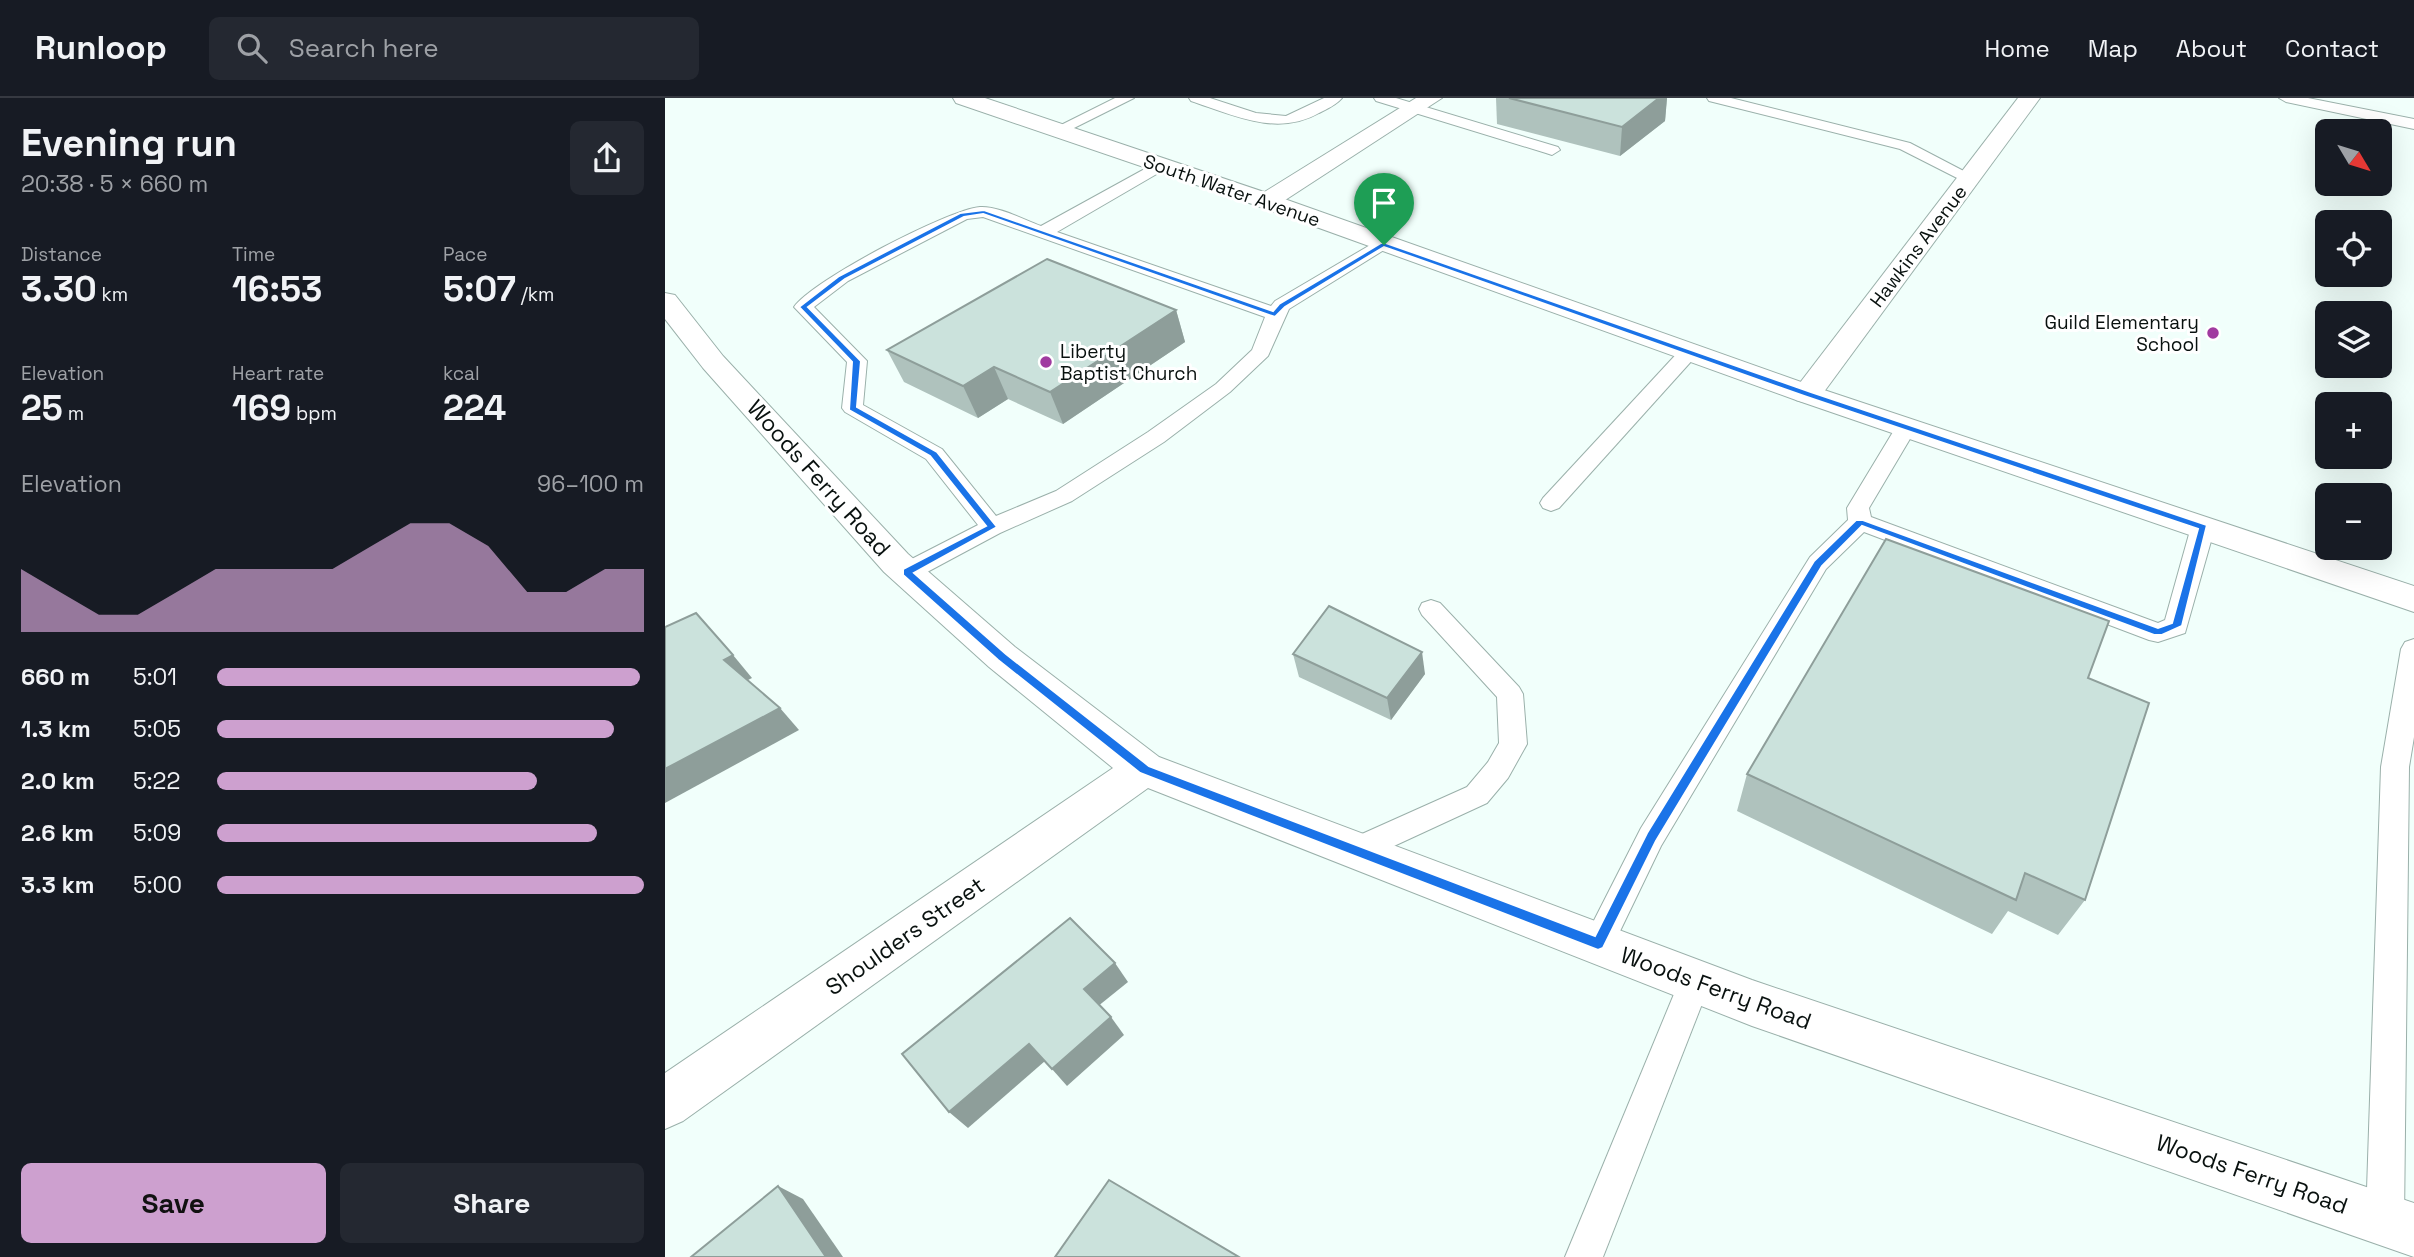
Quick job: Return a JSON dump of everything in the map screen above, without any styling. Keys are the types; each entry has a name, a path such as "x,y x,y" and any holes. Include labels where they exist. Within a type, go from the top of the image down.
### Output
{"street":[{"name":"South Water Avenue","path":"964,98 1267,201 1384,245 1808,394 2414,599"},
{"name":"Hawkins Avenue","path":"1808,394 2029,98"},
{"path":"1267,201 1423,103"},
{"name":"Woods Ferry Road","path":"665,301 713,362 907,572 1002,657 1144,769 1695,981 2400,1225"},
{"name":"Shoulders Street","path":"665,1103 1144,769"}],"lane":[{"path":"1059,130 1127,98"},
{"path":"1196,98 1279,121 1307,114 1335,98"},
{"path":"1381,98 1423,103 1552,150"},
{"path":"1714,98 1905,146 1969,178"},
{"path":"2286,98 2414,124"},
{"path":"1044,232 1161,165"},
{"path":"992,527 934,454 852,408 857,361 803,307 842,277 963,215 984,212 1275,314"},
{"path":"907,572 992,527 1064,496 1156,438 1223,388 1261,352 1275,314 1282,305 1384,245"},
{"path":"1551,503 1689,352"},
{"path":"1860,522 1858,508 1906,427"},
{"path":"1860,522 2158,633 2176,626 2203,527"},
{"path":"1598,944 1651,837 1818,563 1860,522"},
{"path":"1355,850 1477,794 1498,770 1513,744 1510,694 1431,609"},
{"path":"2400,1225 2395,766 2409,713 2414,649"},
{"path":"1584,1257 1695,981"}],"building":[{"path":"1509,98 1659,98 1622,127"},
{"path":"1047,259 1176,310 1050,392 994,367 963,386 887,350"},
{"path":"1886,539 2109,621 2088,678 2149,703 2085,900 2025,873 2016,900 1747,774"},
{"path":"1329,606 1422,652 1387,698 1293,654"},
{"path":"696,613 733,655 724,660 780,708 665,769 665,627"},
{"path":"1070,918 1115,963 1084,989 1111,1017 1052,1069 1029,1044 949,1112 902,1054"},
{"path":"1109,1180 1239,1257 1055,1257"},
{"path":"778,1186 826,1257 691,1257"}],"place":[{"name":"Guild Elementary School","path":"2213,333"},
{"name":"Liberty Baptist Church","path":"1046,362"}],"route":[{"path":"984,212 1275,314 1282,305 1384,245 1808,394 2203,527 2176,626 2158,633 1860,522 1818,563 1651,837 1598,944 1144,769 1002,657 907,572 992,527 934,454 852,408 857,361 803,307 842,277 963,215 984,212"}]}
